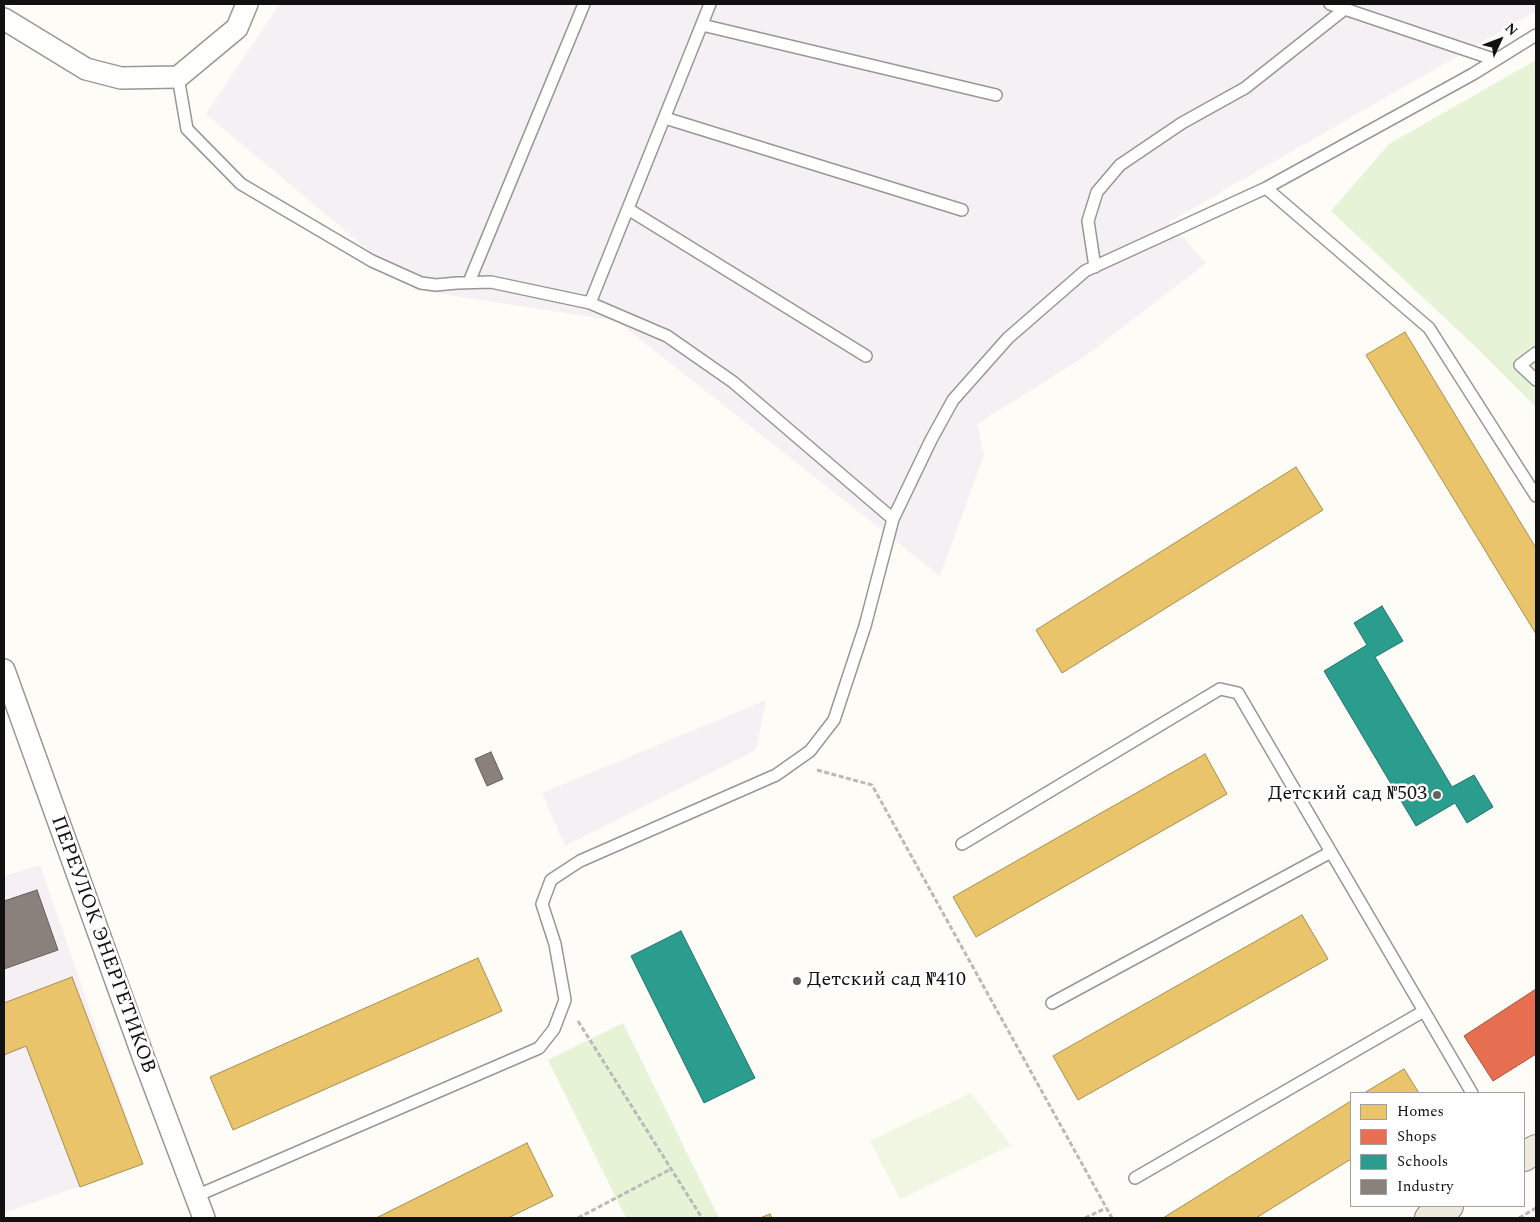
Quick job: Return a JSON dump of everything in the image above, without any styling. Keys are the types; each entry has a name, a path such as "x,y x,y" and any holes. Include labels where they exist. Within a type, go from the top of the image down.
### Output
{"main road":[{"path":"1525,1156 1536,1149"},
{"path":"1429,1218 1447,1207"}],"street":[{"path":"4,19 86,69 121,78 178,77 237,28 247,4"},
{"name":"ПЕРЕУЛОК ЭНЕРГЕТИКОВ","path":"4,670 144,1060 204,1218"}],"lane":[{"path":"469,282 584,4"},
{"path":"590,303 710,4"},
{"path":"1330,4 1496,60"},
{"path":"1094,267 1088,221 1097,192 1120,166 1182,123 1245,88 1346,8"},
{"path":"702,25 996,96"},
{"path":"196,1196 538,1048 554,1029 565,1000 555,944 542,904 551,880 580,861 776,775 810,751 834,720 865,626 893,519 931,440 953,400 1008,338 1085,271 1266,188 1496,60 1536,35"},
{"path":"178,77 187,129 242,184 372,261 421,283 436,285 491,282 590,303 667,336 725,376 893,519"},
{"path":"664,118 962,210"},
{"path":"1266,188 1428,328 1536,496"},
{"path":"628,209 866,356"},
{"path":"1536,353 1520,365 1536,380"},
{"path":"962,844 1220,689 1238,693 1471,1092"},
{"path":"1052,1003 1331,852"},
{"path":"1136,1178 1424,1011"}],"path":[{"path":"792,764 872,785 1112,1218"},
{"path":"565,1000 702,1218"},
{"path":"578,1218 671,1168"},
{"path":"1085,1218 1106,1208"},
{"path":"1519,1218 1536,1208"}],"shaded area":[{"path":"280,4 1536,4 1536,11 1169,222 1206,263 1084,357 977,424 984,455 940,576 617,321 416,290 206,114"},
{"path":"766,700 756,750 565,846 542,793"},
{"path":"40,865 143,1164 4,1213 4,876"}],"green space":[{"path":"1536,60 1536,407 1481,352 1331,211 1389,144"},
{"path":"623,1023 719,1218 626,1218 548,1060"},
{"path":"971,1093 1011,1145 900,1199 870,1141"}],"building: Homes":[{"path":"1405,332 1536,548 1536,634 1366,355"},
{"path":"1296,467 1323,510 1062,673 1036,630"},
{"path":"1205,754 1227,794 976,937 953,897"},
{"path":"1302,915 1328,959 1078,1100 1053,1056"},
{"path":"478,958 502,1011 233,1130 210,1077"},
{"path":"72,977 143,1164 80,1187 26,1046 4,1055 4,1003"},
{"path":"1404,1069 1418,1092 1366,1092"},
{"path":"1350,1102 1350,1160 1256,1218 1163,1218"},
{"path":"527,1143 553,1196 508,1218 376,1218"},
{"path":"770,1214 772,1218 760,1218"}],"building: Shops":[{"path":"1536,989 1536,1054 1493,1081 1464,1036"}],"building: Schools":[{"path":"1382,606 1403,641 1375,657 1452,787 1474,775 1493,807 1467,823 1455,803 1416,826 1324,671 1367,645 1354,623"},
{"path":"681,931 755,1078 704,1103 631,956"}],"building: Industry":[{"path":"491,752 503,779 487,786 475,759"},
{"path":"37,890 58,950 4,969 4,901"}],"place":[{"name":"Детский сад №503","path":"1437,795"},
{"name":"Детский сад №410","path":"797,981"}]}
